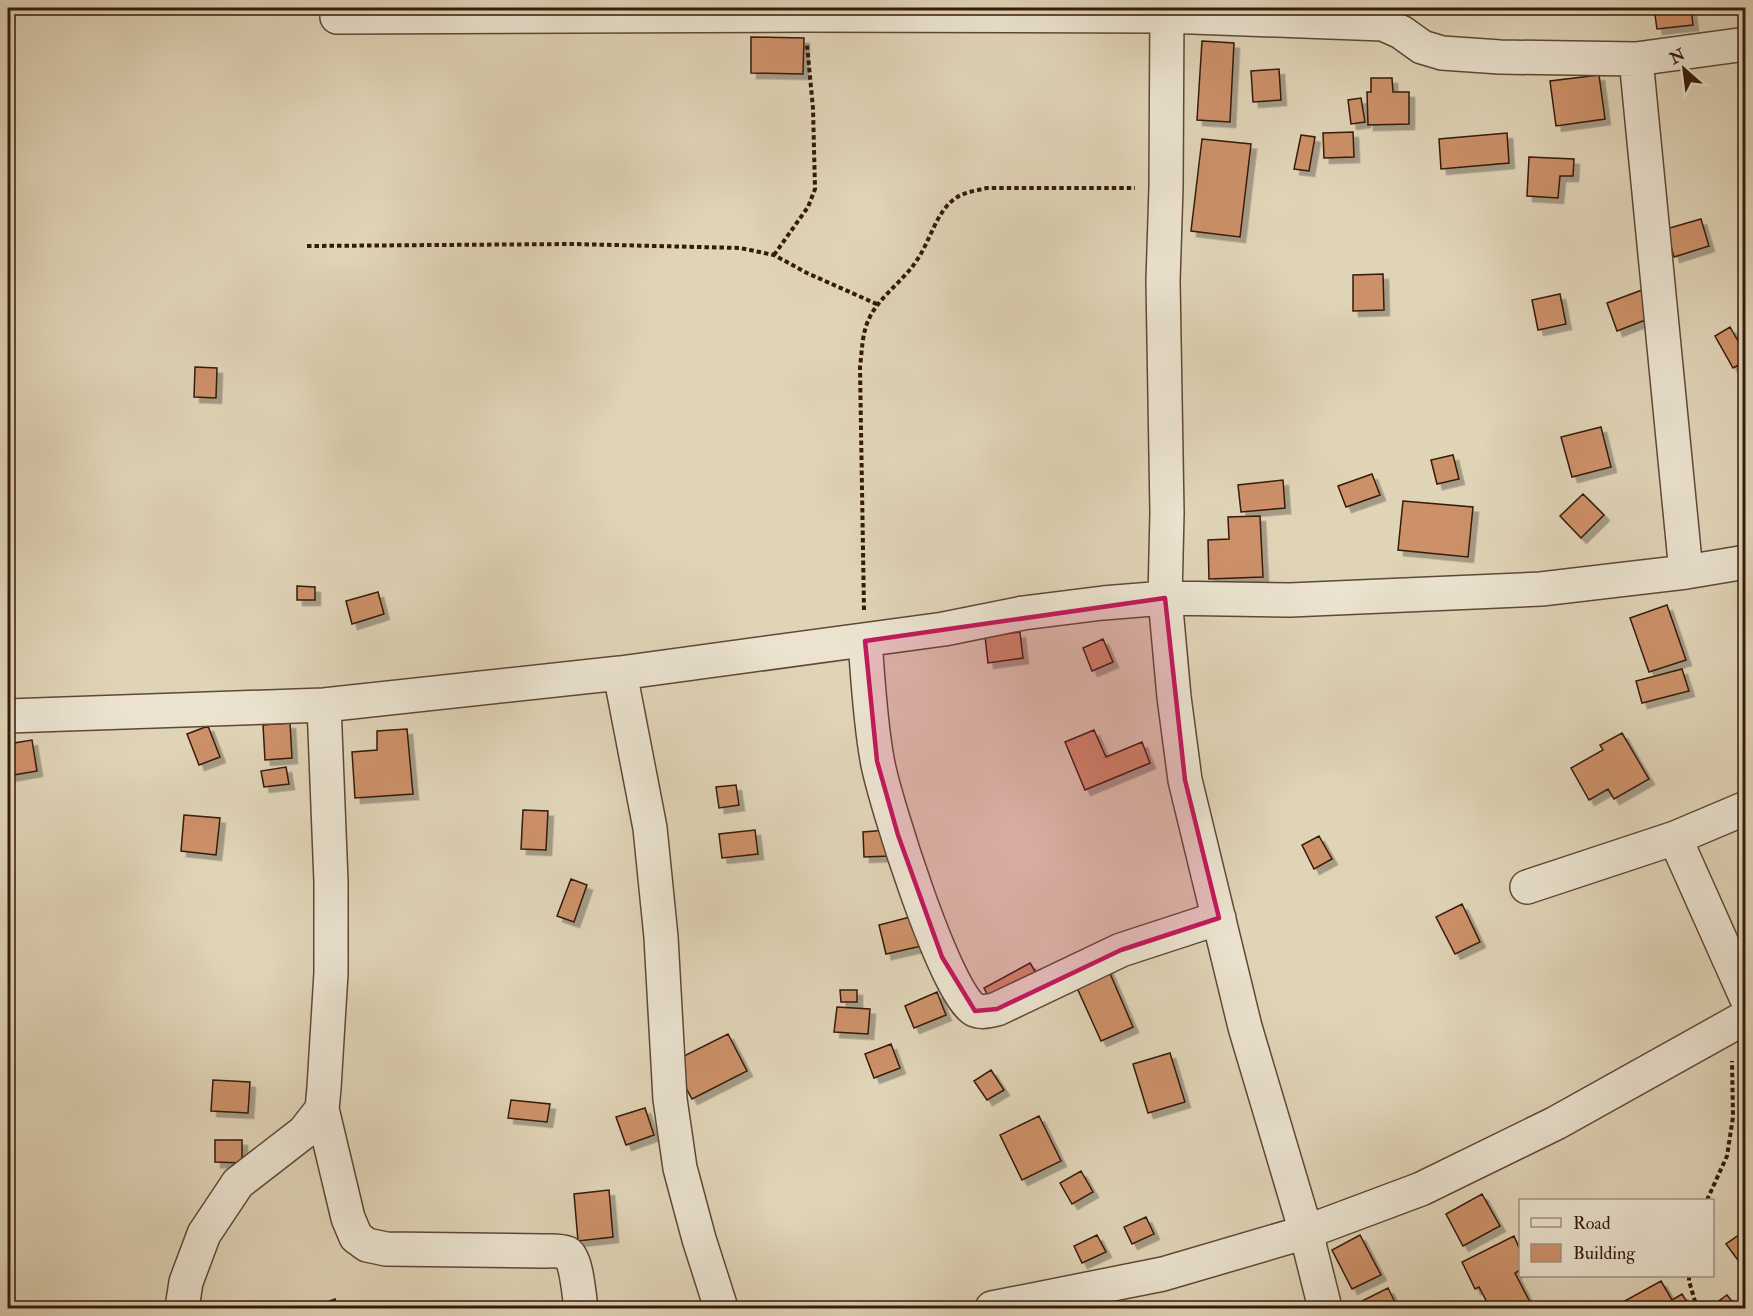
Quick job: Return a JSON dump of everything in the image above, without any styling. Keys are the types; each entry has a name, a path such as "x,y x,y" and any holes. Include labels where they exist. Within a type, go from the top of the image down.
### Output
{"street":[{"path":"1167,12 1163,281 1167,513 1165,598 1174,697 1185,780 1245,1027 1306,1232 1324,1308"},
{"path":"337,17 1167,12 1383,24 1401,32 1422,47 1442,53 1500,57 1636,58 1746,44"},
{"path":"1636,58 1686,572"},
{"path":"8,716 324,705 620,674 944,630 1023,614 1103,603 1165,598 1290,600 1541,590 1746,562"},
{"path":"865,641 877,761 895,825 914,887 938,947 961,994 975,1011 986,1012 997,1009 1121,950 1219,918"},
{"path":"620,674 650,828 661,937 670,1099 680,1168 721,1308"},
{"path":"324,705 332,882 331,973 322,1109 348,1218 356,1237 367,1245 386,1249 566,1253 572,1258 581,1308"},
{"path":"1527,886 1675,838 1746,808"},
{"path":"992,1308 1163,1274 1306,1232 1421,1189 1556,1123 1741,1013 1675,838"},
{"path":"182,1308 186,1282 204,1234 238,1183 304,1132 322,1109"}],"path":[{"path":"774,255 808,207 815,189 813,108 804,15"},
{"path":"865,641 860,366 863,340 869,320 918,260 951,201 964,193 987,188 1166,187"},
{"path":"307,246 573,244 740,248 774,255 807,273 879,305"},
{"path":"1707,1199 1727,1156 1733,1117 1741,1013"},
{"path":"1689,1277 1697,1308"}],"highlighted area":[{"path":"1165,598 1185,780 1219,918 1121,950 997,1009 975,1011 942,957 898,835 877,761 865,641"}],"building":[{"path":"1654,8 1691,8 1693,25 1657,29"},
{"path":"751,37 804,38 803,74 751,73"},
{"path":"1202,41 1234,43 1230,122 1197,120"},
{"path":"1279,69 1281,100 1253,102 1251,71"},
{"path":"1599,75 1605,119 1556,126 1550,81"},
{"path":"1371,78 1392,78 1393,92 1409,92 1409,124 1368,125 1367,92 1371,92"},
{"path":"1361,98 1365,122 1351,124 1348,100"},
{"path":"1353,132 1354,157 1324,158 1323,133"},
{"path":"1507,133 1509,163 1441,169 1439,139"},
{"path":"1301,135 1315,137 1309,171 1294,169"},
{"path":"1202,139 1251,144 1240,237 1191,231"},
{"path":"1529,157 1574,159 1573,176 1560,176 1558,198 1527,196"},
{"path":"1701,219 1709,246 1674,257 1666,229"},
{"path":"1383,274 1384,310 1353,311 1353,275"},
{"path":"1642,290 1653,317 1617,331 1607,303"},
{"path":"1560,294 1566,324 1538,330 1532,300"},
{"path":"1730,327 1746,355 1746,361 1733,368 1715,336"},
{"path":"195,367 217,368 216,398 194,397"},
{"path":"1601,427 1611,467 1572,477 1561,437"},
{"path":"1453,455 1459,479 1437,484 1431,460"},
{"path":"1372,474 1380,495 1346,507 1338,486"},
{"path":"1283,480 1285,508 1241,512 1238,485"},
{"path":"1583,494 1604,515 1581,538 1560,516"},
{"path":"1403,501 1473,507 1468,557 1398,550"},
{"path":"1260,516 1263,577 1209,579 1208,540 1229,539 1228,517"},
{"path":"297,586 315,587 315,600 297,600"},
{"path":"378,592 384,614 352,624 346,601"},
{"path":"1667,605 1686,660 1649,672 1630,618"},
{"path":"1020,632 1023,658 988,663 985,636"},
{"path":"1103,639 1113,662 1092,671 1083,648"},
{"path":"1682,669 1689,691 1642,703 1636,681"},
{"path":"290,723 292,758 265,760 263,725"},
{"path":"208,726 220,757 199,765 187,734"},
{"path":"407,729 413,794 355,798 352,752 377,750 377,731"},
{"path":"1094,730 1106,757 1142,742 1150,763 1085,790 1065,742"},
{"path":"1622,733 1649,779 1614,799 1608,789 1589,800 1571,768 1603,750 1600,745"},
{"path":"32,740 37,771 8,776 8,744"},
{"path":"286,767 289,784 264,787 261,771"},
{"path":"736,785 739,805 719,808 716,787"},
{"path":"523,810 548,811 546,850 521,849"},
{"path":"184,815 220,818 216,855 181,851"},
{"path":"755,830 758,854 722,858 719,834"},
{"path":"887,830 889,856 864,857 863,832"},
{"path":"1319,836 1332,859 1314,869 1302,845"},
{"path":"571,879 587,885 574,922 557,916"},
{"path":"1462,904 1480,942 1455,954 1436,917"},
{"path":"918,915 926,945 886,954 879,925"},
{"path":"1030,963 1041,981 994,1007 984,988"},
{"path":"1106,964 1133,1027 1101,1041 1073,979"},
{"path":"840,990 857,990 857,1002 841,1002"},
{"path":"937,992 946,1015 914,1028 905,1006"},
{"path":"837,1007 870,1009 868,1034 834,1032"},
{"path":"728,1034 747,1071 692,1099 672,1062"},
{"path":"891,1044 900,1068 874,1078 865,1054"},
{"path":"1170,1053 1185,1102 1148,1113 1133,1064"},
{"path":"991,1070 1004,1090 987,1100 974,1081"},
{"path":"213,1080 250,1082 248,1113 211,1111"},
{"path":"511,1100 550,1104 547,1122 508,1118"},
{"path":"645,1108 654,1135 626,1145 616,1117"},
{"path":"1039,1116 1061,1161 1022,1180 1000,1135"},
{"path":"215,1140 242,1140 242,1163 215,1162"},
{"path":"1081,1171 1093,1192 1072,1204 1060,1183"},
{"path":"609,1190 613,1237 578,1241 574,1194"},
{"path":"1482,1194 1500,1226 1463,1246 1446,1214"},
{"path":"1146,1217 1154,1234 1132,1244 1124,1227"},
{"path":"1746,1230 1746,1271 1726,1244"},
{"path":"1097,1235 1106,1252 1082,1263 1074,1246"},
{"path":"1360,1235 1381,1275 1352,1289 1332,1250"},
{"path":"1514,1236 1519,1248 1519,1271 1515,1273 1533,1308 1490,1308 1479,1287 1475,1289 1462,1262"},
{"path":"1661,1281 1672,1300 1682,1294 1691,1308 1624,1308 1621,1303"},
{"path":"1388,1288 1398,1308 1359,1308 1356,1304"},
{"path":"1727,1295 1737,1308 1720,1308 1716,1303"},
{"path":"335,1299 338,1308 319,1308 318,1305"}]}
